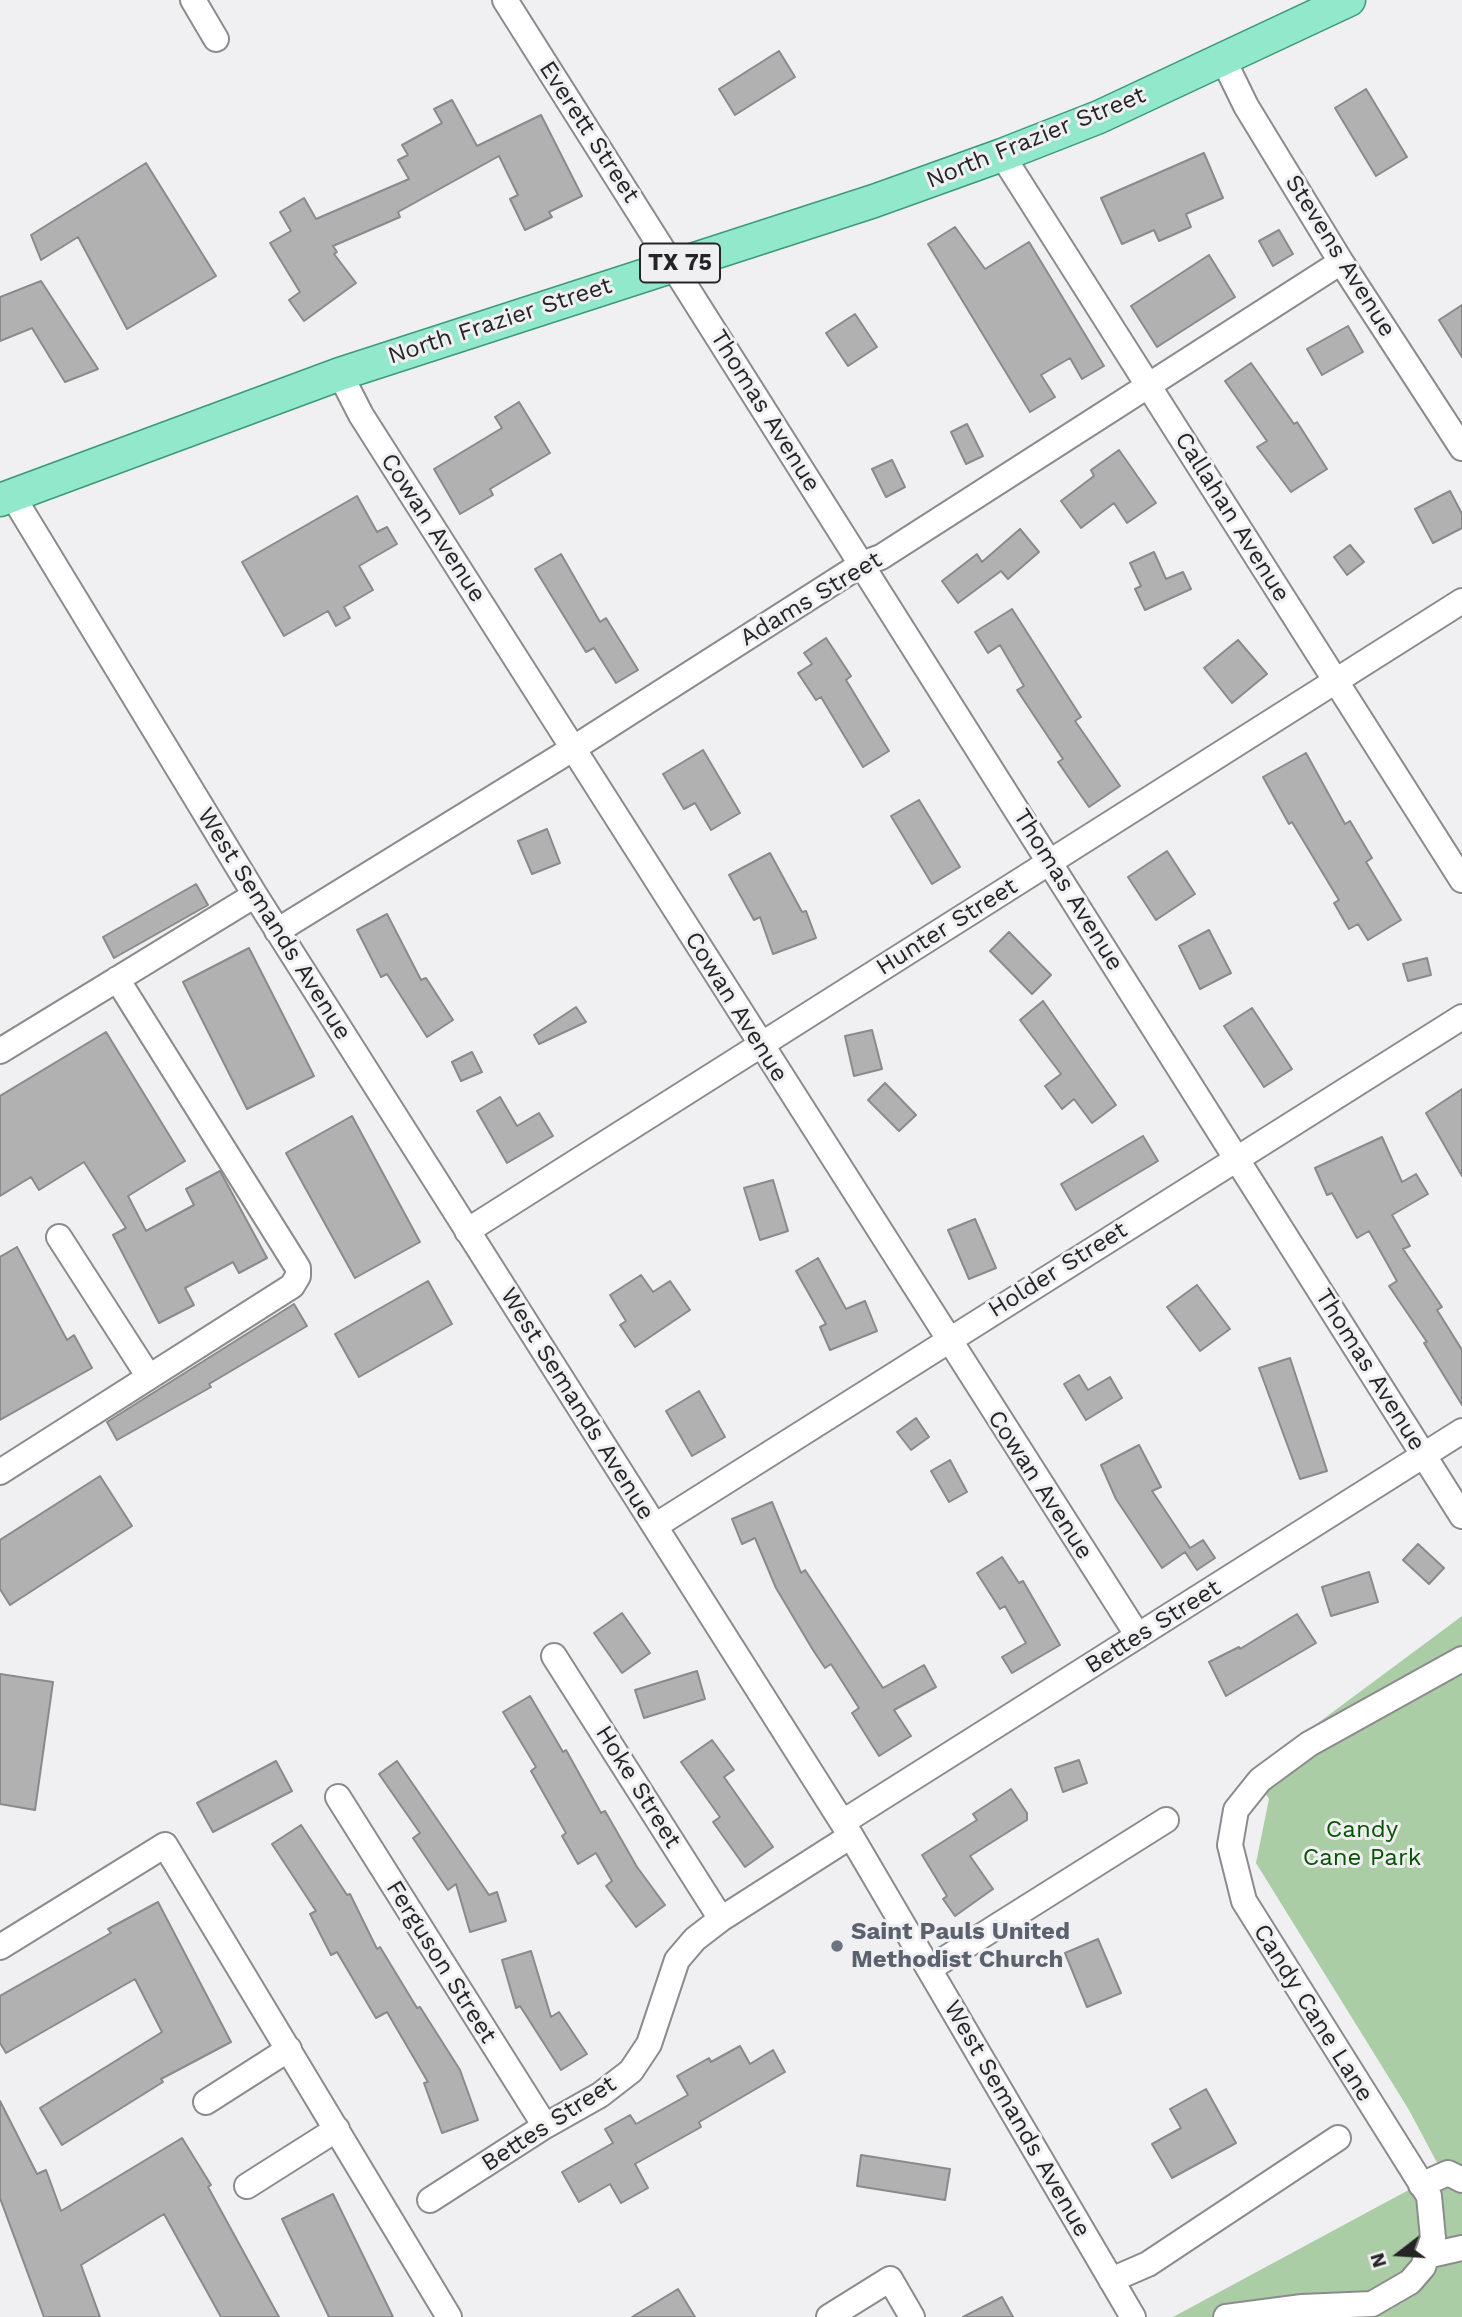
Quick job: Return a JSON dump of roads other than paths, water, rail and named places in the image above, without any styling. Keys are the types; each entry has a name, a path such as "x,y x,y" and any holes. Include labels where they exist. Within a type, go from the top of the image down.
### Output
{"main road":[{"name":"North Frazier Street","path":"6,498 340,374 874,201 1002,155 1099,117 1224,61 1349,0"}],"street":[{"path":"193,0 216,38"},
{"name":"Everett Street","path":"505,0 674,265"},
{"name":"Stevens Avenue","path":"1224,61 1246,106 1341,262 1462,449"},
{"name":"Callahan Avenue","path":"1002,155 1462,880"},
{"name":"Adams Street","path":"277,931 574,748 862,564 881,557 1341,262"},
{"name":"Thomas Avenue","path":"674,265 1462,1516"},
{"name":"Cowan Avenue","path":"340,374 361,415 946,1340 1138,1636"},
{"name":"West Semands Avenue","path":"6,498 254,895 847,1829 1133,2317"},
{"name":"Hunter Street","path":"467,1231 1462,601"},
{"path":"0,1051 254,895"},
{"path":"0,1472 292,1286 298,1276 298,1268 117,979"},
{"name":"Holder Street","path":"655,1526 1462,1017"},
{"path":"59,1237 149,1377"},
{"name":"Bettes Street","path":"430,2200 545,2126 600,2095 631,2070 649,2044 677,1960 695,1939 721,1919 847,1829 1138,1636 1462,1431"},
{"name":"Hoke Street","path":"554,1656 721,1919"},
{"name":"Candy Cane Lane","path":"1226,2317 1302,2307 1372,2304 1410,2282 1426,2256 1433,2238 1429,2196 1244,1901 1230,1845 1236,1810 1260,1780 1308,1744 1462,1659"},
{"name":"Ferguson Street","path":"338,1797 545,2126"},
{"path":"929,1969 1166,1820"},
{"path":"0,1948 165,1845 449,2317"},
{"path":"206,2102 289,2049"},
{"path":"247,2186 337,2129"},
{"path":"1111,2280 1148,2264 1338,2138"},
{"path":"1421,2185 1448,2174 1462,2179"},
{"path":"1426,2256 1462,2248"},
{"path":"828,2317 890,2279 912,2317"}],"place":[{"name":"Saint Pauls United Methodist Church","path":"837,1946"}],"park label":[{"name":"Candy Cane Park","path":"1362,1844"}]}
